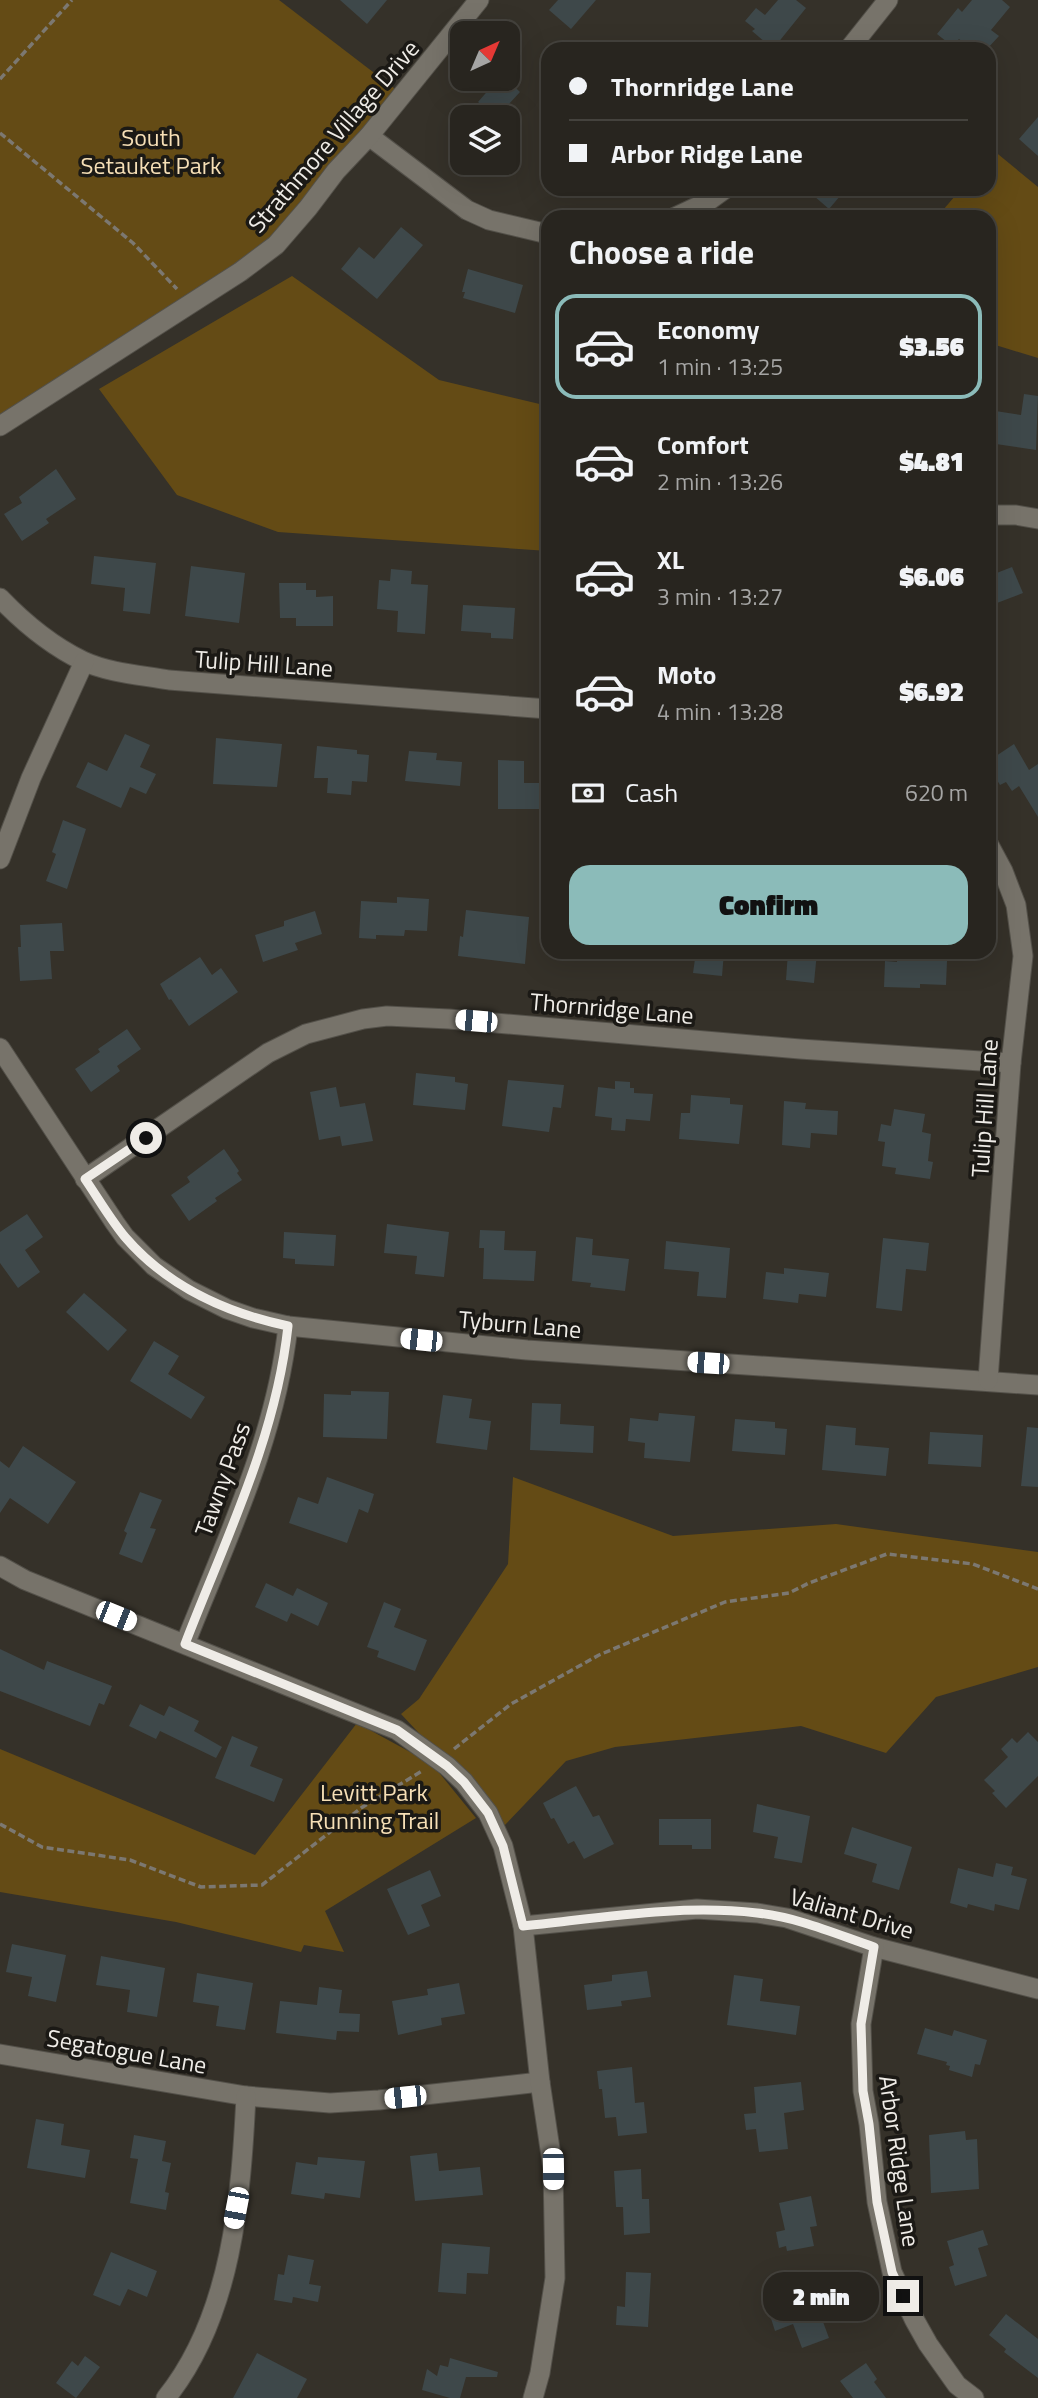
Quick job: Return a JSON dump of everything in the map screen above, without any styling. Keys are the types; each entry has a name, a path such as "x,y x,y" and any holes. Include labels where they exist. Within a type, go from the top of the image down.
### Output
{"street":[{"name":"Strathmore Village Drive","path":"0,426 240,272 276,245 480,0"},
{"path":"855,42 888,0"},
{"path":"369,136 467,210 489,220 541,232"},
{"path":"690,210 715,196"},
{"path":"996,515 1038,519"},
{"name":"Tulip Hill Lane","path":"0,598 18,617 84,662 120,671 169,680 541,708"},
{"path":"0,859 31,778 84,662"},
{"name":"Tulip Hill Lane","path":"988,1380 1011,1063 1023,956 1020,923 996,858"},
{"name":"Thornridge Lane","path":"85,1179 268,1053 306,1034 363,1019 387,1016 449,1019 800,1049 1011,1063"},
{"name":"Tyburn Lane","path":"0,1048 125,1237 154,1266 189,1290 227,1309 253,1318 288,1326 527,1350 1038,1385"},
{"name":"Tawny Pass","path":"185,1644 260,1452 276,1403 288,1326"},
{"path":"0,1566 25,1580 397,1730 464,1782 488,1813 503,1846 523,1926 540,2082 553,2169 555,2278 540,2373 533,2398"},
{"name":"Valiant Drive","path":"523,1926 697,1909 758,1913 787,1918 874,1947 1038,1989"},
{"name":"Arbor Ridge Lane","path":"874,1947 861,2024 863,2091 877,2202 892,2272 928,2344 957,2385 974,2398"},
{"name":"Segatogue Lane","path":"0,2054 246,2096 330,2103 540,2082"},
{"path":"166,2398 181,2380 197,2352 212,2320 221,2288 236,2208 246,2096"}],"path":[{"path":"0,79 72,0"},
{"path":"0,133 133,243 191,304"},
{"path":"0,1824 42,1847 130,1860 201,1887 262,1885 361,1808 439,1760 511,1704 599,1655 725,1602 789,1593 808,1583 887,1555 973,1564 1038,1589"}],"green space":[{"name":"South Setauket Park","path":"0,0 279,0 403,95 276,245 0,426"},
{"path":"996,152 1038,187 1038,358 996,345 996,210 943,210 955,196 996,196"},
{"path":"292,276 439,380 541,404 541,551 278,532 177,495 99,389"},
{"path":"513,1477 673,1536 836,1524 1038,1552 1038,1667 936,1697 886,1753 801,1726 615,1747 566,1761 505,1825 401,1714 419,1699 508,1564"},
{"name":"Levitt Park Running Trail","path":"357,1723 432,1764 476,1818 325,1911 344,1952 304,1945 301,1952 176,1922 0,1892 0,1749 255,1855"}],"building":[{"path":"340,0 387,0 367,24"},
{"path":"558,0 596,0 571,29 549,10"},
{"path":"778,0 796,0 806,8 779,42 765,42 745,21 756,8 765,15"},
{"path":"972,0 1002,0 1010,7 991,30 999,36 993,42 963,42 959,39 956,42 947,42 937,34 958,8 962,12"},
{"path":"488,91 520,92 508,105 482,105 478,102"},
{"path":"1038,117 1038,156 1019,139"},
{"path":"814,196 840,196 829,209"},
{"path":"401,227 423,245 377,299 341,269 359,247 374,259"},
{"path":"468,269 523,285 515,313 463,298"},
{"path":"1024,394 1038,396 1036,450 996,444 996,411 1021,415"},
{"path":"56,469 76,499 46,519 49,523 22,541 4,514 22,503 19,497"},
{"path":"94,556 156,563 150,614 123,611 125,588 91,584"},
{"path":"191,566 245,573 239,623 185,616"},
{"path":"1012,567 1023,593 996,603 996,573"},
{"path":"391,569 412,571 411,584 428,585 425,634 397,632 398,611 377,609 379,580 390,581"},
{"path":"279,583 306,583 306,590 316,590 316,597 333,596 333,626 296,626 296,618 280,618"},
{"path":"463,605 515,608 513,639 491,638 491,633 461,631"},
{"path":"125,734 150,745 140,767 156,774 146,794 130,787 121,808 76,787 88,762 107,771"},
{"path":"216,738 282,744 277,787 213,784"},
{"path":"1014,744 1029,770 1038,764 1038,817 1019,786 1012,791 1006,782 1000,785 996,778 996,756"},
{"path":"317,746 357,750 357,754 369,755 367,782 352,781 351,795 327,793 328,778 314,778"},
{"path":"409,751 437,753 436,760 462,762 460,786 405,781"},
{"path":"498,760 524,761 524,783 541,783 541,809 498,809"},
{"path":"63,820 86,829 67,889 46,881 56,854 52,852"},
{"path":"397,897 429,899 427,931 405,930 404,936 376,935 376,939 359,938 361,901 397,903"},
{"path":"466,910 529,917 525,964 458,956"},
{"path":"315,911 322,934 295,943 298,950 263,962 255,935 284,926 284,921"},
{"path":"62,923 64,951 50,951 52,979 20,981 20,925"},
{"path":"200,957 212,975 221,968 238,992 189,1026 160,984"},
{"path":"695,959 723,959 722,976 693,973"},
{"path":"788,959 816,959 814,983 786,980"},
{"path":"897,959 947,961 946,985 920,984 920,988 884,987 885,961 897,962"},
{"path":"127,1029 141,1049 117,1066 120,1071 91,1092 75,1069"},
{"path":"416,1073 455,1077 455,1082 468,1084 465,1110 413,1105"},
{"path":"508,1080 564,1085 561,1108 553,1107 549,1132 502,1126"},
{"path":"615,1081 630,1082 634,1093 653,1094 650,1121 626,1119 625,1131 611,1130 612,1118 595,1116 598,1087 615,1089"},
{"path":"336,1087 340,1107 365,1103 373,1141 342,1146 340,1136 319,1140 310,1092"},
{"path":"691,1095 730,1098 730,1104 743,1105 739,1144 679,1139 681,1113 690,1113"},
{"path":"784,1101 806,1103 805,1109 838,1111 837,1135 811,1133 810,1148 782,1145"},
{"path":"894,1109 925,1114 922,1132 931,1134 928,1161 933,1162 930,1179 895,1174 896,1168 882,1166 885,1142 878,1141 881,1124 891,1126"},
{"path":"224,1149 242,1180 215,1198 217,1201 189,1221 171,1195 190,1182 187,1177"},
{"path":"27,1214 43,1237 25,1250 40,1272 18,1288 0,1263 0,1232"},
{"path":"387,1224 449,1232 444,1277 415,1274 417,1256 384,1253"},
{"path":"480,1230 505,1231 504,1250 536,1251 534,1281 483,1279 484,1248 479,1248"},
{"path":"284,1232 336,1235 334,1266 295,1264 295,1259 283,1258"},
{"path":"576,1237 593,1239 592,1255 629,1259 625,1291 590,1287 591,1283 572,1281"},
{"path":"883,1238 929,1243 926,1271 906,1269 902,1311 876,1308"},
{"path":"666,1241 730,1248 726,1298 697,1296 699,1272 664,1269"},
{"path":"784,1268 829,1273 826,1297 799,1294 798,1303 763,1299 766,1272 784,1274"},
{"path":"84,1293 127,1330 108,1351 66,1312"},
{"path":"154,1341 179,1356 168,1374 205,1397 191,1419 130,1381"},
{"path":"351,1391 389,1392 387,1439 323,1437 324,1394 351,1395"},
{"path":"443,1395 472,1399 469,1418 491,1421 487,1450 436,1443"},
{"path":"532,1403 561,1404 560,1424 594,1426 593,1453 530,1450"},
{"path":"659,1413 695,1416 690,1462 644,1458 645,1443 628,1441 630,1418 658,1421"},
{"path":"735,1419 775,1422 775,1428 787,1429 785,1455 732,1451"},
{"path":"826,1425 856,1428 855,1445 889,1448 886,1476 822,1470"},
{"path":"1027,1427 1038,1428 1038,1487 1021,1486"},
{"path":"930,1432 983,1435 981,1467 928,1464"},
{"path":"23,1446 76,1482 48,1524 10,1498 0,1513 0,1461 9,1468"},
{"path":"327,1477 374,1494 368,1513 359,1509 347,1543 289,1523 298,1497 318,1504"},
{"path":"140,1492 162,1500 150,1528 156,1529 142,1563 119,1554 127,1533 124,1531"},
{"path":"266,1583 293,1596 297,1588 328,1603 318,1626 291,1613 287,1622 255,1607"},
{"path":"384,1602 401,1609 394,1627 427,1640 415,1671 377,1657 379,1651 367,1647"},
{"path":"0,1649 44,1670 47,1661 112,1686 104,1705 99,1703 90,1726 0,1691"},
{"path":"140,1704 164,1716 169,1706 199,1721 194,1731 222,1747 216,1758 160,1731 156,1739 129,1726"},
{"path":"1028,1732 1038,1742 1038,1776 1006,1808 984,1780 1008,1757 1001,1749 1012,1738 1017,1743"},
{"path":"232,1736 258,1747 250,1766 283,1779 274,1802 215,1778"},
{"path":"576,1786 593,1817 599,1815 614,1844 584,1859 574,1841 568,1844 543,1803"},
{"path":"757,1804 810,1816 802,1863 774,1858 778,1837 753,1832"},
{"path":"659,1819 711,1819 711,1849 692,1849 692,1845 659,1845"},
{"path":"852,1827 912,1847 899,1890 872,1882 877,1864 844,1854"},
{"path":"996,1863 1013,1867 1011,1875 1027,1879 1019,1910 995,1904 994,1911 968,1904 967,1908 950,1903 958,1868 993,1877"},
{"path":"430,1870 441,1896 421,1905 430,1926 408,1935 387,1889"},
{"path":"12,1944 66,1955 56,2002 28,1996 32,1977 6,1972"},
{"path":"101,1956 165,1968 157,2017 127,2012 130,1990 96,1985"},
{"path":"647,1971 651,1997 621,2001 622,2006 587,2010 584,1985 612,1981 612,1975"},
{"path":"197,1973 253,1983 245,2030 216,2026 219,2006 193,2002"},
{"path":"734,1975 763,1979 760,2001 800,2006 796,2035 727,2025"},
{"path":"459,1983 465,2014 441,2018 442,2025 398,2035 392,2001 428,1995 427,1989"},
{"path":"319,1987 342,1990 339,2013 360,2014 359,2032 337,2031 336,2040 276,2033 280,2001 317,2005"},
{"path":"925,2028 952,2036 954,2030 987,2040 980,2065 975,2064 972,2077 949,2070 947,2062 917,2054"},
{"path":"632,2067 635,2103 644,2102 647,2133 618,2136 616,2117 605,2118 597,2071"},
{"path":"801,2082 804,2110 784,2113 788,2149 759,2152 756,2129 746,2130 744,2114 756,2113 754,2087"},
{"path":"36,2119 64,2124 61,2145 90,2150 85,2178 27,2168"},
{"path":"965,2131 966,2140 977,2139 979,2189 931,2193 929,2135"},
{"path":"134,2135 166,2141 162,2161 171,2163 165,2192 169,2193 166,2210 130,2203 138,2159 130,2158"},
{"path":"437,2153 439,2171 480,2167 483,2195 415,2201 410,2156"},
{"path":"318,2157 365,2161 360,2198 325,2193 324,2199 291,2194 296,2162 317,2165"},
{"path":"641,2169 642,2199 649,2199 650,2233 624,2235 623,2207 616,2207 614,2171"},
{"path":"811,2196 817,2226 810,2227 814,2246 787,2251 786,2246 779,2248 776,2232 785,2230 779,2203"},
{"path":"983,2230 988,2245 978,2248 987,2276 955,2286 949,2267 954,2265 947,2241"},
{"path":"442,2243 490,2247 488,2274 467,2273 466,2294 438,2292"},
{"path":"111,2252 157,2271 147,2297 128,2289 120,2306 93,2295"},
{"path":"288,2255 314,2260 309,2284 321,2286 318,2302 293,2297 292,2303 274,2300 278,2274 284,2275"},
{"path":"626,2272 651,2273 648,2327 616,2325 617,2306 625,2307"},
{"path":"827,2279 836,2305 819,2311 829,2338 802,2348 793,2324 775,2331 769,2312 786,2306 783,2296"},
{"path":"1006,2314 1038,2339 1038,2378 1004,2352 1006,2349 989,2335"},
{"path":"257,2353 307,2379 297,2398 233,2398"},
{"path":"85,2356 100,2367 76,2398 56,2383 72,2361 78,2366"},
{"path":"450,2358 498,2372 497,2377 466,2377 460,2398 422,2390 427,2369 437,2376 440,2365 448,2367"},
{"path":"866,2363 877,2379 874,2382 886,2398 853,2398 840,2381"}],"route":[{"path":"146,1138 85,1179 125,1237 154,1266 189,1290 227,1309 288,1326 276,1403 260,1452 185,1644 397,1730 447,1766 464,1782 488,1813 503,1846 523,1926 697,1909 787,1918 874,1947 861,2024 863,2091 877,2202 892,2272 903,2296"}]}
